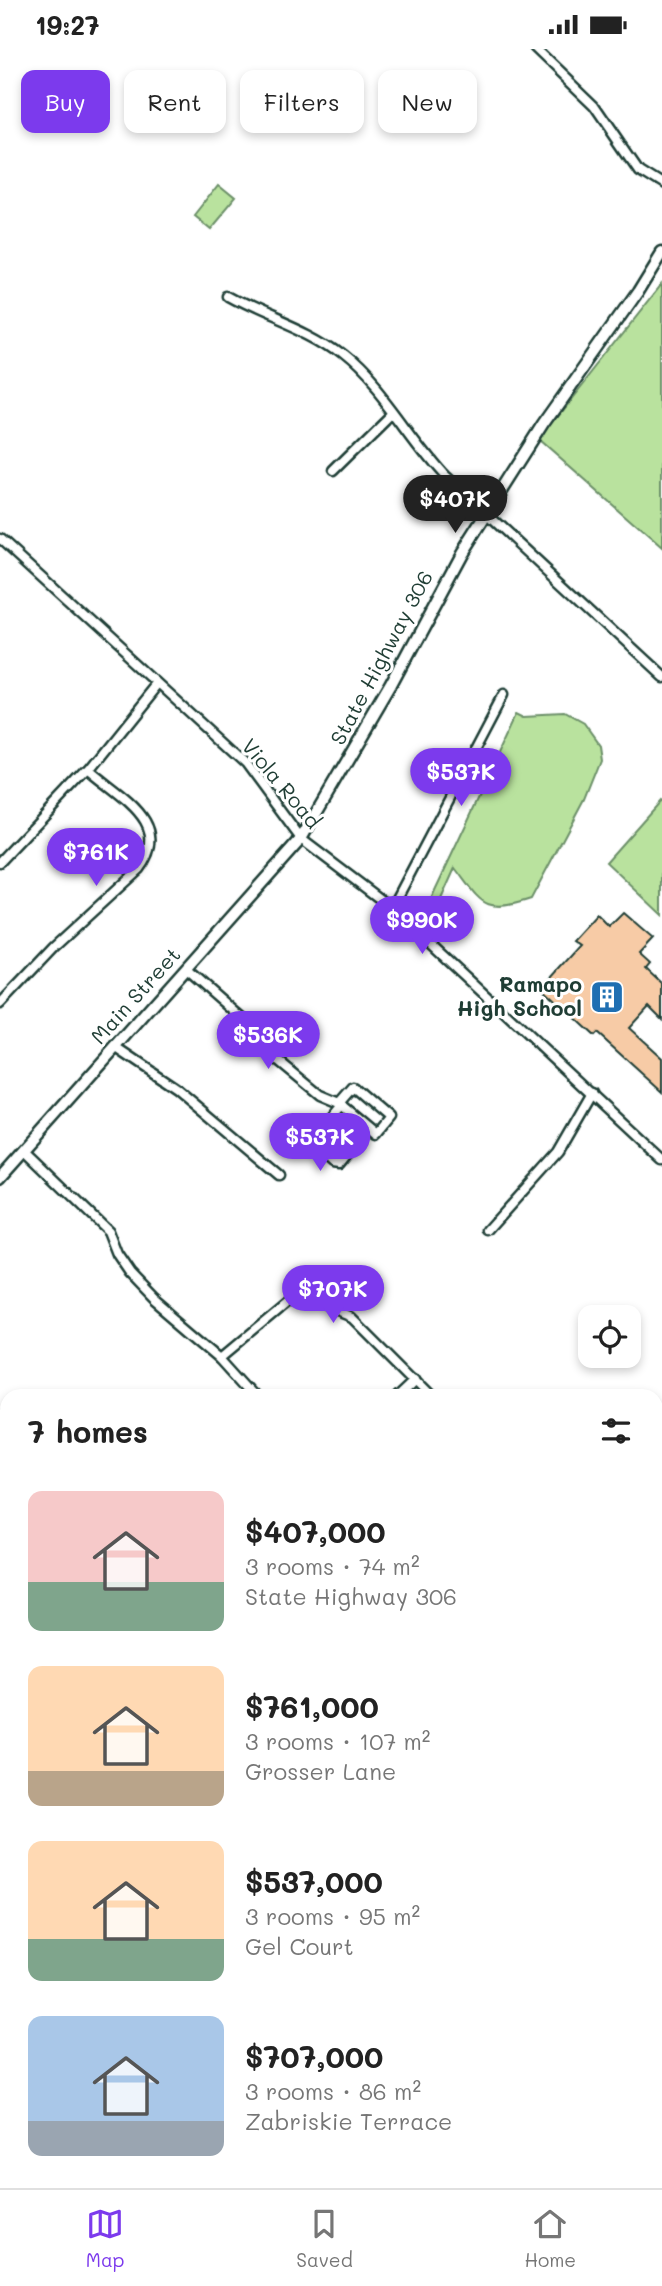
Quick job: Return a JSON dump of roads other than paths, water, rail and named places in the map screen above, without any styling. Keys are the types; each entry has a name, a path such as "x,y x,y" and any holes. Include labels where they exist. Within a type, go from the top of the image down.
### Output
{"main road":[{"name":"State Highway 306","path":"301,839 485,515 544,423 660,260"},
{"name":"Main Street","path":"0,1177 301,839"}],"street":[{"path":"535,49 594,106 638,170 662,185"},
{"path":"228,297 317,338 343,356 393,412 419,449 485,515 662,677"},
{"path":"333,471 393,412"},
{"name":"Viola Road","path":"0,538 245,763 301,839 391,908 662,1160"},
{"path":"0,862 88,769 157,683"},
{"path":"391,908 504,695"},
{"path":"0,1004 54,947 139,869 150,855 153,840 150,828 141,816 88,769"},
{"path":"186,969 258,1033 274,1057 320,1095 340,1104 376,1134 389,1118 353,1087 340,1104 325,1124 309,1143 332,1164 339,1165 353,1148 325,1124"},
{"path":"115,1047 176,1088 279,1175"},
{"path":"488,1230 558,1152 592,1093"},
{"path":"24,1150 108,1231 117,1254 154,1299 222,1356 252,1389"},
{"path":"222,1356 288,1301 320,1304 352,1317 424,1389"},
{"path":"404,1389 415,1379"}],"place":[{"name":"Ramapo High School","path":"607,997"}]}
